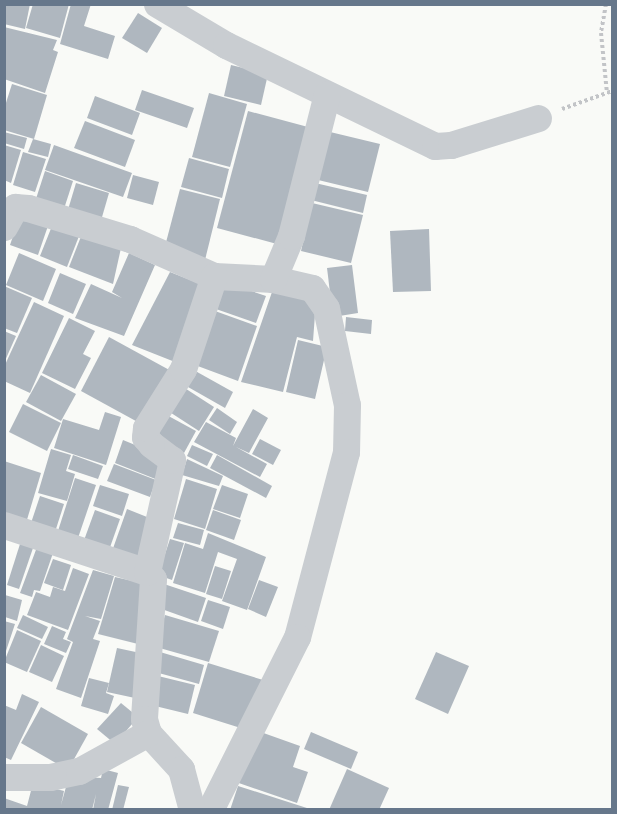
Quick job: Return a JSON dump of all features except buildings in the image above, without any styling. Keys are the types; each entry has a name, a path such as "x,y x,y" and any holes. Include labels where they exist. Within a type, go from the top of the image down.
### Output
{"street":[{"path":"157,4 226,45 435,146 451,145 538,118"},
{"path":"273,279 291,236 327,94"},
{"path":"4,227 15,207 28,208 130,239 214,276 273,279 312,288 326,308 347,405 346,452 297,637 210,810"},
{"path":"147,572 172,460 150,444 145,437 146,428 183,369 214,276"},
{"path":"4,525 147,572 153,579 143,705 148,733 181,769 192,810"},
{"path":"4,777 80,771 148,733"}],"path":[{"path":"606,4 601,33 607,93"},
{"path":"538,118 612,91"}]}
